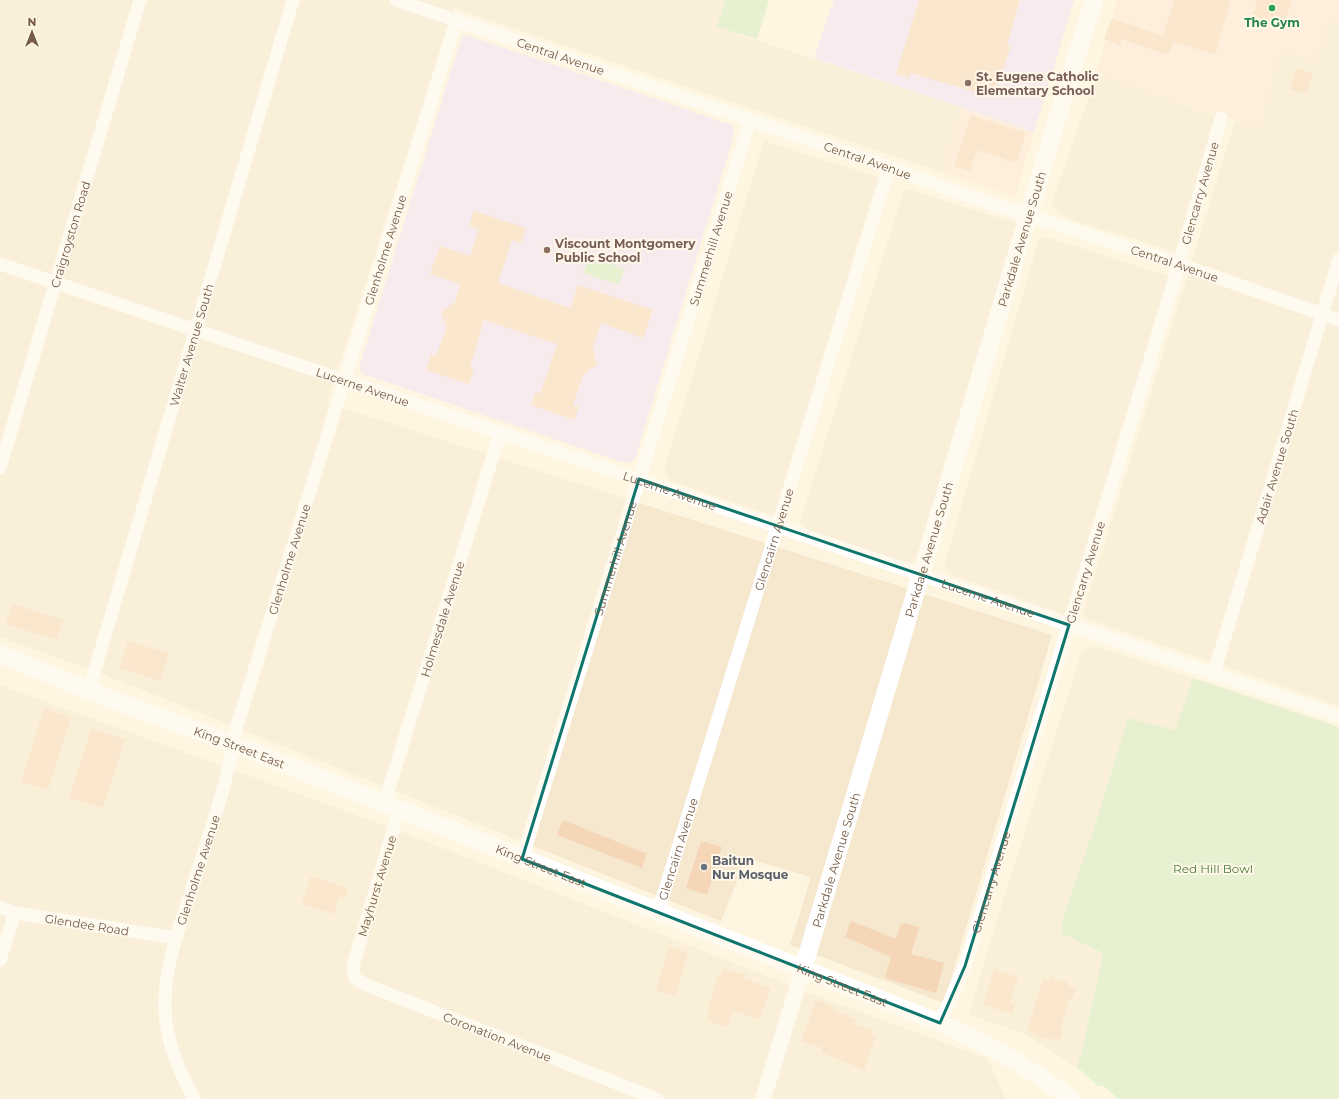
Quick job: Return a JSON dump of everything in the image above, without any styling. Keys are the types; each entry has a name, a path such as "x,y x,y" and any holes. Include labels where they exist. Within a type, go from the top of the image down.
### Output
{"main road":[{"name":"Parkdale Avenue South","path":"803,969 1028,214 1094,0"},
{"name":"King Street East","path":"0,654 89,690 234,744 940,1023 988,1045 1048,1081 1071,1099"}],"street":[{"name":"Craigroyston Road","path":"0,468 140,0"},
{"name":"Walter Avenue South","path":"89,690 293,0"},
{"name":"Central Avenue","path":"396,0 889,167 956,192 1179,264 1339,320"},
{"name":"Glenholme Avenue","path":"194,1099 179,1071 171,1048 166,1022 165,1001 167,975 176,938 231,761 236,728 456,21"},
{"name":"Glencarry Avenue","path":"940,1023 965,966 1179,264 1221,118"},
{"name":"Summerhill Avenue","path":"522,859 750,120"},
{"name":"Glencairn Avenue","path":"658,912 889,167"},
{"name":"Adair Avenue South","path":"1214,673 1339,259"},
{"name":"Lucerne Avenue","path":"0,264 1339,716"},
{"name":"Holmesdale Avenue","path":"392,807 500,433"},
{"name":"Mayhurst Avenue","path":"354,962 392,807"},
{"name":"Glendee Road","path":"0,907 15,913 176,938"},
{"path":"0,960 15,913"},
{"name":"Coronation Avenue","path":"354,962 353,970 355,978 364,984 657,1099"},
{"name":"Parkdale Avenue South","path":"763,1099 803,969"}],"highlighted area":[{"path":"639,479 1069,625 965,966 940,1023 522,859"}],"shaded area":[{"path":"0,0 725,0 717,27 962,108 943,173 454,8 327,403 1052,635 944,1003 790,945 811,877 746,858 721,921 105,675 0,637"},
{"name":"St. Eugene Catholic Elementary School","path":"834,0 1074,0 1034,132 814,58"},
{"path":"1117,0 1339,0 1339,23 1329,21 1317,64 1280,50 1260,129 1097,73"},
{"path":"1329,21 1339,23 1339,706 1082,617 1235,121 1260,129 1280,50"},
{"name":"Viscount Montgomery Public School","path":"469,36 732,125 733,127 734,135 635,459 630,462 625,463 363,374 360,370 360,365 460,42 463,37"},
{"path":"1097,73 1218,116 1176,252 1068,219 1051,206"},
{"path":"962,108 1034,132 1015,197 943,173"},
{"path":"764,141 886,180 780,514 769,514 670,481 664,470"},
{"path":"909,189 1018,224 922,561 910,563 808,531 800,522 903,193"},
{"path":"1046,237 1168,276 1172,283 1072,610 1063,614 951,575 944,566 1039,239"},
{"path":"1093,646 1193,678 1174,735 1061,923 1114,946 1078,1068 1023,1033 969,1015 996,923 1082,651"},
{"path":"0,685 381,824 820,997 988,1059 1006,1099 0,1099"}],"green space":[{"path":"725,0 769,0 757,39 717,27"},
{"path":"589,257 625,269 619,285 583,273"},
{"name":"Red Hill Bowl","path":"1193,678 1339,727 1339,1099 1118,1099 1104,1086 1098,1086 1077,1067 1083,1047 1103,953 1061,933 1063,925 1061,924 1095,825 1128,718 1175,730"}],"building":[{"path":"919,0 1020,0 1007,45 1011,46 992,97 911,73 909,78 896,74"},
{"path":"1175,0 1231,0 1215,54 1173,42 1168,55 1122,39 1120,45 1104,39 1112,18 1163,36"},
{"name":"The Gym","path":"1257,0 1292,0 1284,26 1252,16"},
{"path":"1296,68 1313,73 1306,94 1290,89"},
{"path":"971,115 1026,133 1016,163 977,150 970,171 954,166"},
{"path":"474,211 526,228 521,243 512,240 498,283 570,308 578,285 653,310 643,338 601,323 592,350 595,351 594,354 597,365 588,370 587,374 584,373 573,405 579,407 574,420 531,405 536,392 540,394 557,344 484,320 470,367 474,369 469,384 426,370 431,354 436,356 447,326 444,325 445,322 441,312 450,306 451,303 454,304 460,284 430,274 440,246 470,256 479,229 469,226"},
{"path":"12,604 63,620 57,640 6,624"},
{"path":"128,641 169,653 160,681 119,668"},
{"path":"44,708 71,717 48,790 21,782"},
{"path":"91,729 125,739 103,808 69,798"},
{"path":"563,820 647,854 642,868 557,835"},
{"name":"Baitun Nur Mosque","path":"701,841 722,847 707,895 686,888"},
{"path":"311,876 348,888 345,899 339,898 334,914 302,904"},
{"path":"851,921 896,939 901,924 904,925 904,923 919,927 911,954 944,963 936,993 885,978 891,957 845,937"},
{"path":"669,946 688,952 676,996 656,991"},
{"path":"994,969 1018,977 1010,1003 1015,1004 1012,1014 983,1005"},
{"path":"723,970 745,974 743,978 771,988 759,1020 733,1010 728,1027 708,1021 710,1014 707,1013 718,975 721,976"},
{"path":"1051,977 1069,983 1068,986 1076,988 1072,998 1070,998 1060,1029 1063,1030 1060,1040 1052,1038 1051,1041 1033,1035 1034,1032 1027,1030 1043,979 1050,981"},
{"path":"816,1000 835,1006 833,1010 857,1019 855,1024 873,1031 871,1034 876,1036 864,1070 821,1052 822,1048 801,1041"}],"place":[{"name":"The Gym","path":"1272,8"},
{"name":"St. Eugene Catholic Elementary School","path":"968,83"},
{"name":"Viscount Montgomery Public School","path":"547,250"},
{"name":"Baitun Nur Mosque","path":"704,867"}]}
